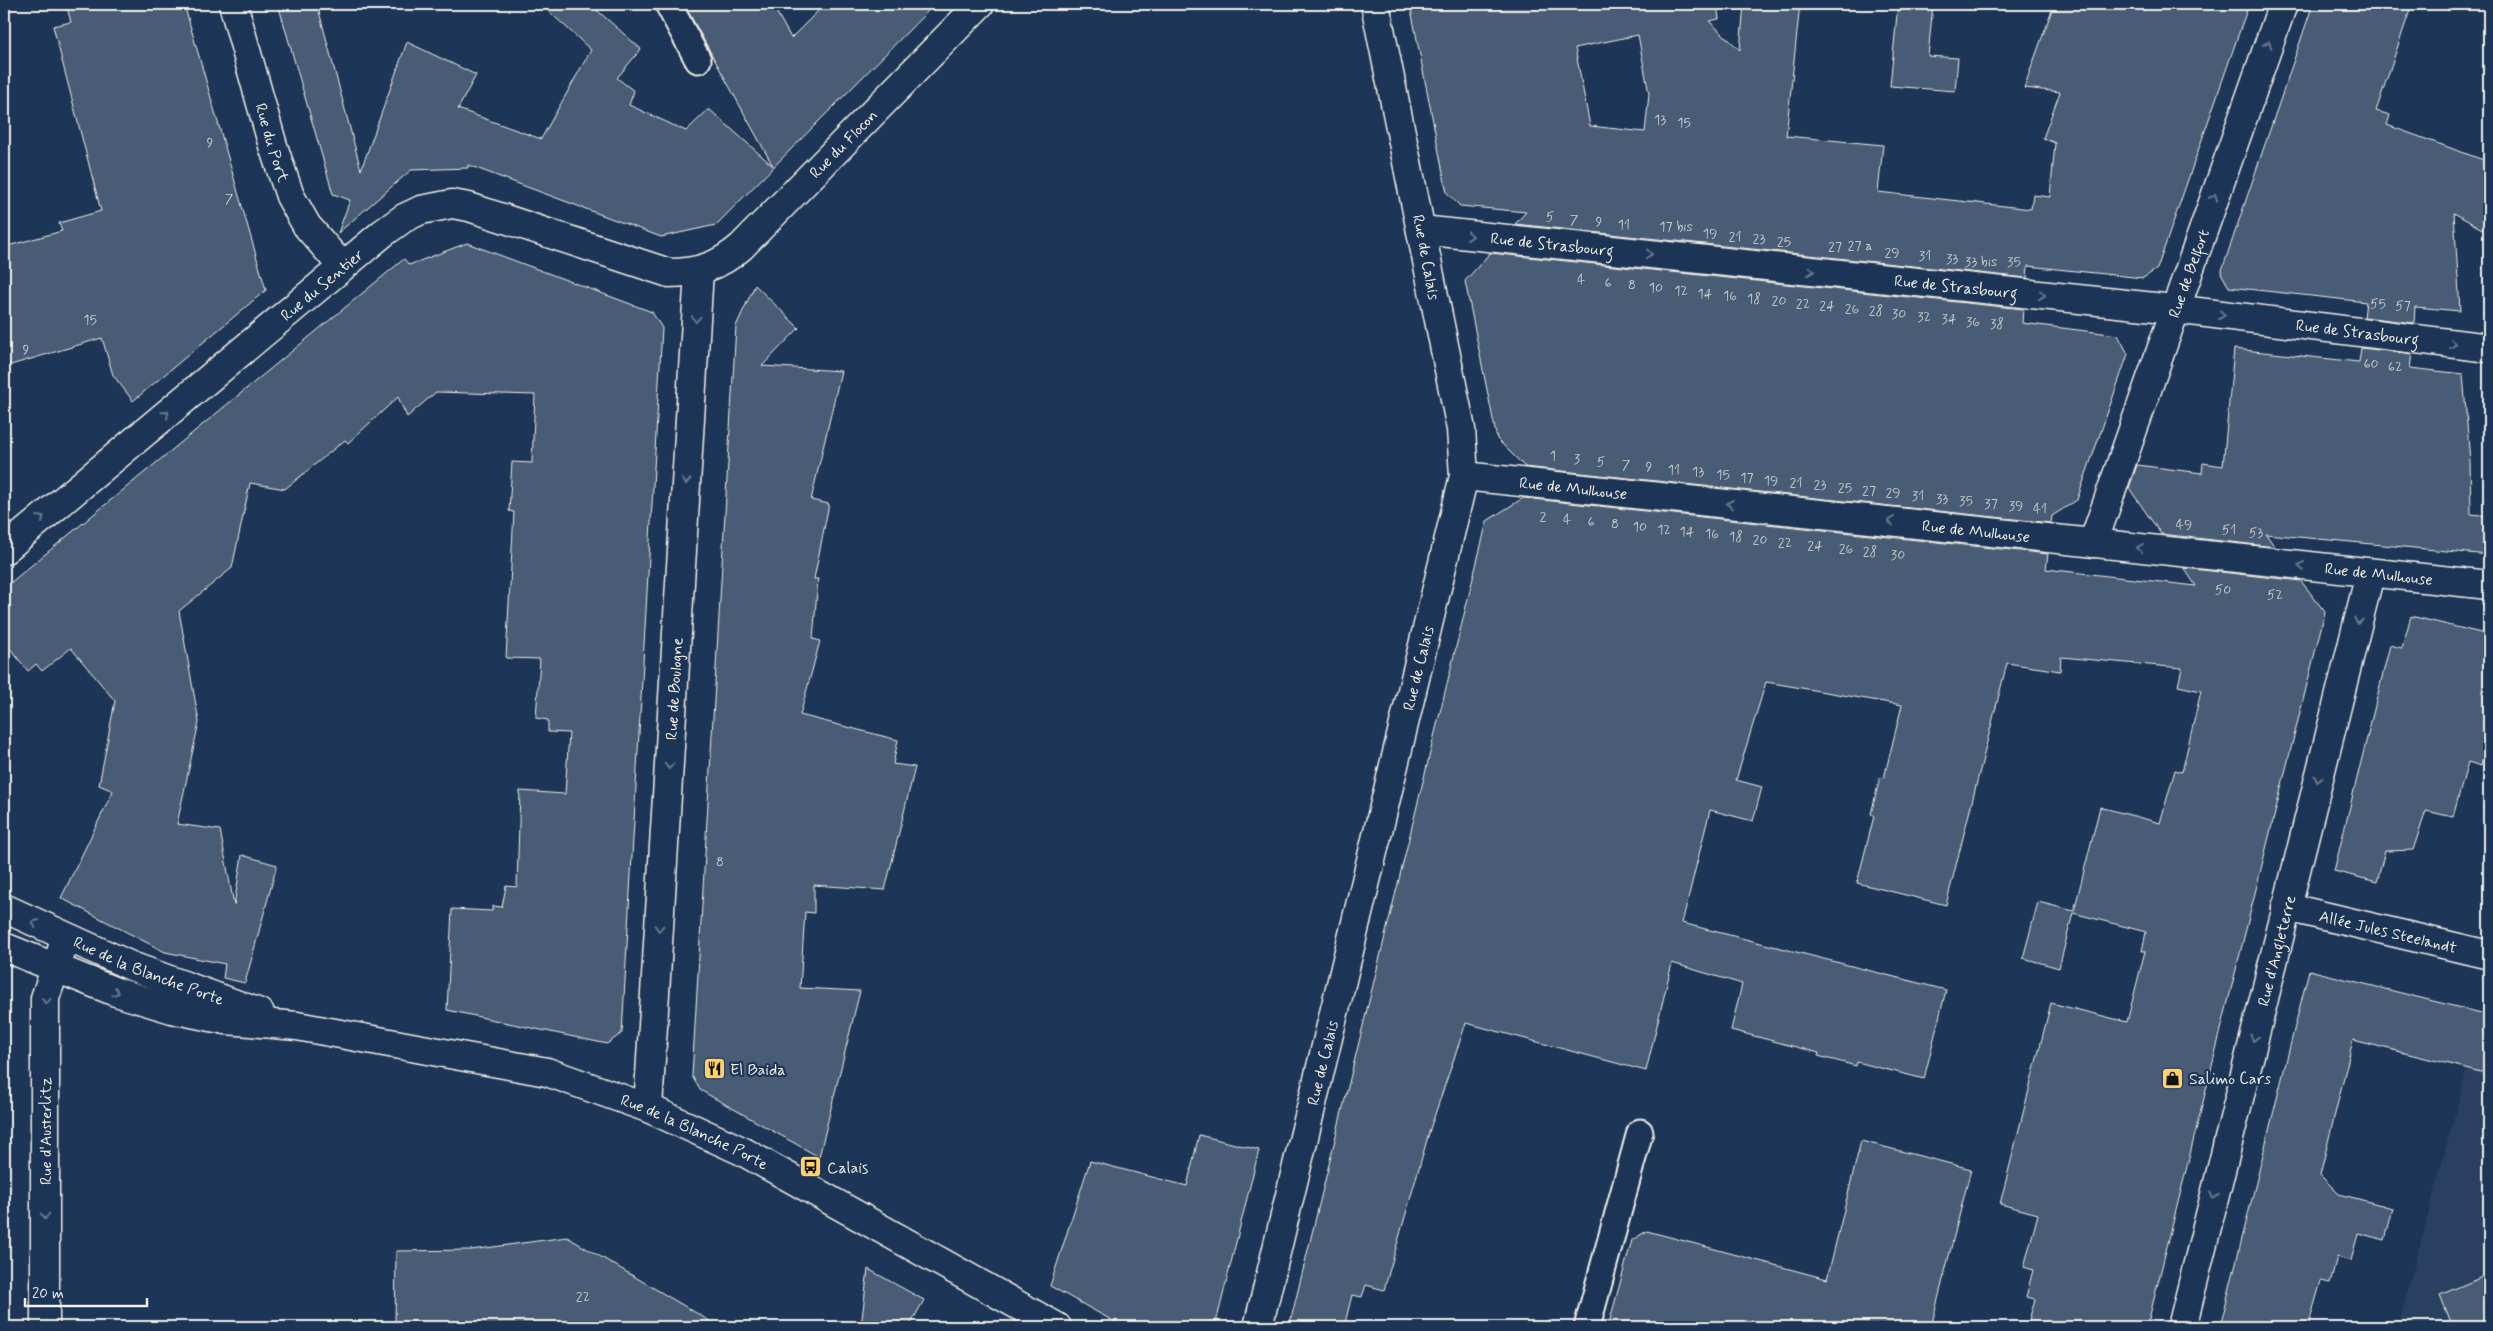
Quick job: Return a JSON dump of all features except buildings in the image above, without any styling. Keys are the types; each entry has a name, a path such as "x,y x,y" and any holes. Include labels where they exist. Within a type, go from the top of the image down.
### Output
{"street":[{"name":"Rue du Port","path":"233,4 273,146 290,196 307,226 342,266"},
{"name":"Rue du Flocon","path":"699,270 714,266 741,247 980,4"},
{"name":"Rue de Calais","path":"1258,1327 1464,476 1461,429 1375,4"},
{"name":"Rue de Belfort","path":"2093,543 2283,4"},
{"name":"Rue du Sentier","path":"4,550 342,266 404,218 421,210 452,204 491,213 669,273 699,270"},
{"name":"Rue de Strasbourg","path":"1422,230 2174,309 2489,348"},
{"name":"Rue de Boulogne","path":"648,1108 699,270"},
{"name":"Rue de Mulhouse","path":"1464,476 2370,574 2489,585"},
{"name":"Rue d'Angleterre","path":"2182,1327 2370,574"},
{"name":"Allée Jules Steelandt","path":"2286,907 2489,955"},
{"name":"Rue de la Blanche Porte","path":"4,908 66,938 146,972 296,1026"},
{"name":"Rue d'Austerlitz","path":"45,1327 45,1003 54,968 66,938"},
{"name":"Rue de la Blanche Porte","path":"4,947 116,992 172,1009 226,1020 296,1026 547,1072 648,1108 750,1156 1057,1327"}],"lane":[{"path":"668,4 698,60"},
{"path":"1587,1327 1640,1132"}],"shaded area":[{"path":"2481,1017 2489,1019 2489,1327 2398,1327"}],"place":[{"name":"El Baida","path":"714,1069"},
{"name":"Salimo Cars","path":"2173,1078"},
{"name":"Calais","path":"811,1167"}]}
